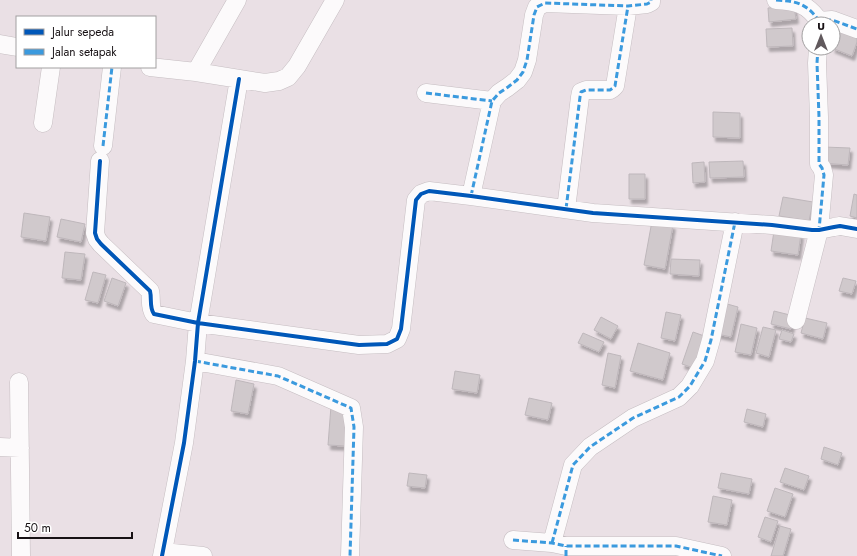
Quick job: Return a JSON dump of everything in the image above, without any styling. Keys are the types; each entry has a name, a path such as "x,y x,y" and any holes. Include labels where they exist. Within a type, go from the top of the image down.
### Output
{"street":[{"path":"196,72 237,0"},
{"path":"156,68 196,72 265,83 279,81 288,77 296,66 335,0"},
{"path":"471,196 492,101 499,93 517,80 523,72 527,60 534,14 537,7 545,3 628,6 647,4 651,2 651,0"},
{"path":"776,0 791,1 803,5 815,16"},
{"path":"566,209 581,92 586,90 610,90 615,86 628,6"},
{"path":"841,23 857,29"},
{"path":"0,44 16,47"},
{"path":"796,320 819,230 824,175 819,164 817,56"},
{"path":"43,123 51,68"},
{"path":"112,68 101,154 95,233 97,239 150,291 151,309 154,314 198,324 359,345 387,344 397,339 401,328 416,200 421,194 429,191 593,213 735,222 812,230 840,226 857,228"},
{"path":"203,556 162,554 184,442 195,361 198,324 239,79"},
{"path":"426,93 492,101"},
{"path":"561,548 573,465 590,447 633,418 679,397 690,386 705,361 711,340 735,222"},
{"path":"195,361 278,376 352,408 354,426 350,556"},
{"path":"19,382 20,556"},
{"path":"0,447 20,448"},
{"path":"513,540 561,548 676,546 722,556"}],"building":[{"path":"794,6 796,19 769,22 768,8"},
{"path":"792,28 793,46 767,47 766,29"},
{"path":"841,32 857,38 852,56 841,52"},
{"path":"713,112 740,113 740,138 713,137"},
{"path":"824,147 850,148 848,165 822,163"},
{"path":"743,161 744,177 710,178 709,162"},
{"path":"704,162 705,182 693,183 692,163"},
{"path":"629,174 645,174 645,199 629,199"},
{"path":"854,194 857,195 857,218 850,216"},
{"path":"783,197 813,202 809,221 779,216"},
{"path":"24,213 50,217 46,241 21,237"},
{"path":"61,219 85,224 81,242 57,237"},
{"path":"652,221 673,225 665,269 644,265"},
{"path":"774,231 801,234 798,255 771,251"},
{"path":"65,252 85,254 81,280 62,278"},
{"path":"671,259 700,260 699,276 670,274"},
{"path":"93,272 106,275 98,303 85,300"},
{"path":"112,278 126,283 118,306 104,301"},
{"path":"843,278 856,281 852,294 839,291"},
{"path":"720,302 738,307 731,337 713,333"},
{"path":"774,311 794,316 791,329 771,324"},
{"path":"666,312 681,315 675,341 661,338"},
{"path":"601,317 618,326 611,339 594,330"},
{"path":"805,318 827,323 823,339 801,333"},
{"path":"741,324 757,328 751,355 735,352"},
{"path":"763,327 776,330 769,357 756,353"},
{"path":"782,330 794,334 791,342 779,339"},
{"path":"693,332 710,338 699,370 682,364"},
{"path":"583,333 604,342 599,352 578,343"},
{"path":"638,343 670,353 663,380 630,371"},
{"path":"608,353 621,356 615,388 602,385"},
{"path":"455,371 480,375 477,393 452,389"},
{"path":"236,380 254,384 248,414 231,411"},
{"path":"529,398 552,403 548,420 525,415"},
{"path":"331,406 349,408 345,446 328,445"},
{"path":"747,409 766,414 763,427 744,422"},
{"path":"824,447 842,453 838,465 821,459"},
{"path":"785,468 809,476 804,490 780,482"},
{"path":"409,473 427,475 425,488 407,486"},
{"path":"721,473 752,479 749,494 718,488"},
{"path":"775,488 793,494 785,517 767,511"},
{"path":"713,496 732,500 727,525 708,522"},
{"path":"765,517 778,521 771,542 758,537"},
{"path":"780,526 791,529 783,556 771,556"}],"marked path":[{"path":"471,196 492,101 499,93 517,80 523,72 527,60 534,15 537,7 545,3 628,6 647,4 651,2 651,0"},
{"path":"776,0 800,4 810,10 815,16"},
{"path":"566,209 581,92 586,90 610,90 615,86 628,6"},
{"path":"841,23 857,29"},
{"path":"817,56 819,164 824,175 819,230"},
{"path":"103,146 112,68"},
{"path":"426,93 492,101"},
{"path":"552,543 573,465 590,447 633,418 679,397 690,386 705,361 711,340 735,222"},
{"path":"195,361 278,376 351,408 354,427 350,556"},
{"path":"513,540 552,543 566,546 676,546 722,556"},
{"path":"566,546 566,556"}],"cycle path":[{"path":"162,556 184,443 195,361 198,323 239,79"},
{"path":"100,161 95,233 97,239 150,291 154,314 198,323 359,345 387,344 397,339 401,329 416,200 421,194 429,191 593,213 772,225 812,230 840,226 857,229"}]}
